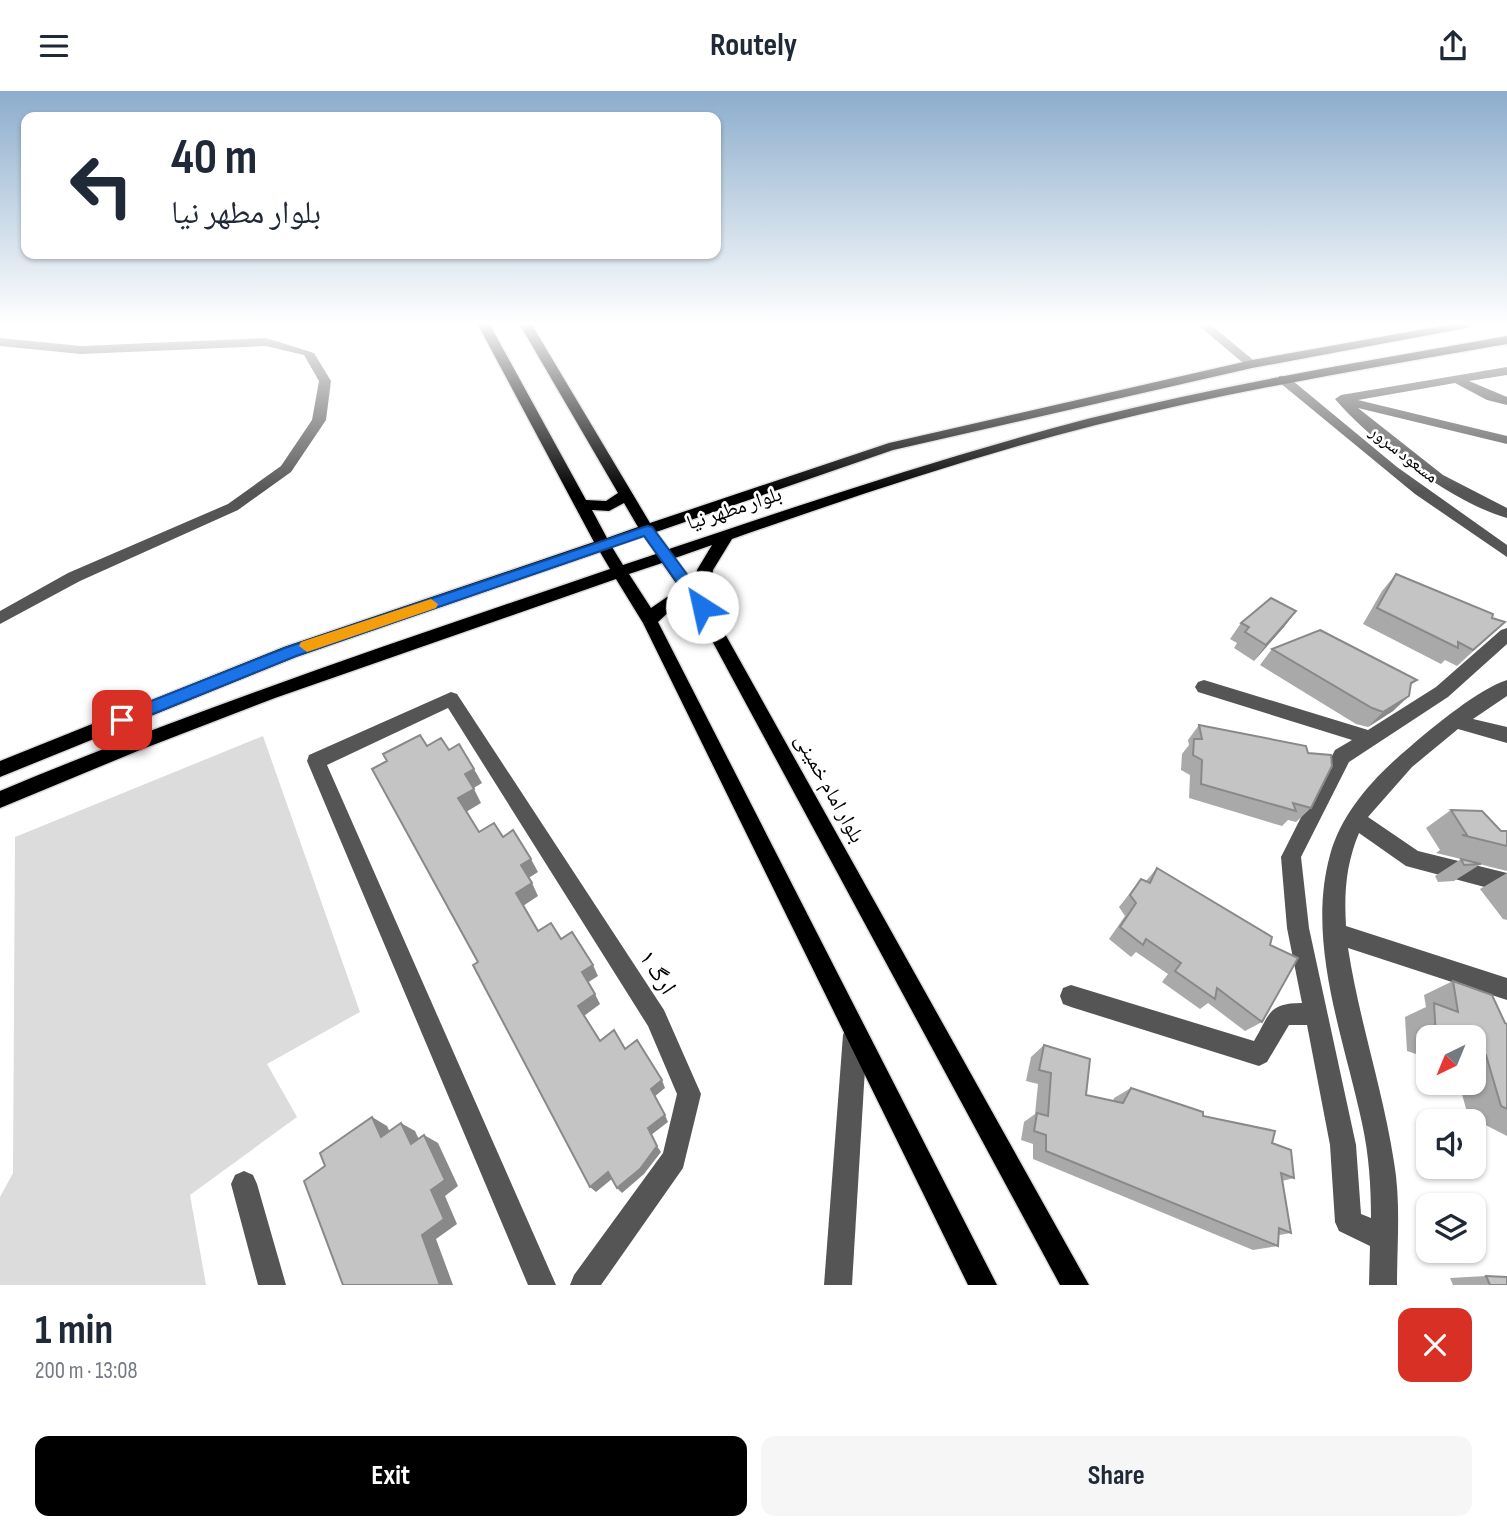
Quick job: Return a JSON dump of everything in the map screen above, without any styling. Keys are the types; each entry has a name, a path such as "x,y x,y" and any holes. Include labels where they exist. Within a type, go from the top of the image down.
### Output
{"main road":[{"path":"514,381 604,546 650,621 855,1035 983,1285"},
{"name":"بلوار امام خمینی","path":"559,381 647,530 702,607 1075,1285"},
{"name":"بلوار مطهر نیا","path":"1,768 290,652 889,447 1179,381"},
{"name":"بلوار مطهر نیا","path":"0,800 119,748 287,685 911,473 1038,436 1276,381"},
{"path":"582,505 609,506 626,494"},
{"path":"650,621 659,607 671,601 683,599 702,607 705,569 727,534"}],"street":[{"path":"0,618 74,577 233,507 286,469 319,420 325,381"},
{"name":"مسعود سرور","path":"1285,381 1372,455 1506,555"},
{"path":"1341,399 1454,381"},
{"path":"1459,381 1491,397 1507,401"},
{"path":"1341,399 1507,440"},
{"path":"1341,399 1422,470 1469,499 1507,513"},
{"path":"1384,1238 1348,1221 1343,1145 1298,927 1291,857 1342,756 1442,692 1507,634"},
{"path":"1203,687 1370,738"},
{"path":"1383,1285 1382,1164 1337,958 1334,872 1355,819 1413,752 1507,687"},
{"name":"ارگ ۱","path":"542,1285 316,761 451,699 656,1018 688,1094 674,1159 584,1285"},
{"path":"1455,721 1507,735"},
{"path":"1355,819 1413,859 1507,883"},
{"path":"1337,934 1507,989"},
{"path":"1072,996 1259,1054 1283,1014 1316,1014"},
{"path":"838,1285 855,1035"},
{"path":"244,1184 272,1285"}],"shaded area":[{"path":"263,736 360,1012 267,1064 297,1117 190,1195 206,1285 0,1285 0,1197 13,1173 15,837"}],"building":[{"path":"1396,574 1493,614 1492,618 1505,622 1473,650 1458,642 1458,648 1377,608"},
{"path":"1271,598 1296,611 1266,645 1245,632 1249,627 1241,623"},
{"path":"1320,630 1417,680 1411,683 1409,696 1383,712 1272,649"},
{"path":"1199,725 1306,746 1308,753 1331,755 1332,766 1311,808 1293,803 1296,811 1201,784 1202,760 1193,755 1194,739 1202,739"},
{"path":"420,735 427,746 441,738 449,750 459,744 474,769 465,774 474,789 458,798 479,832 494,823 503,837 513,830 531,859 521,865 532,883 516,893 538,931 551,923 561,939 572,932 593,965 582,972 595,994 578,1006 600,1041 614,1030 625,1049 637,1040 662,1080 651,1089 665,1115 648,1128 657,1146 640,1169 617,1188 608,1172 590,1187 473,965 478,962 372,769 387,761 383,754"},
{"path":"1451,810 1482,811 1501,831 1507,831 1507,846 1462,835 1467,835"},
{"path":"1461,859 1481,864 1464,865"},
{"path":"1157,868 1272,937 1270,945 1298,958 1262,1022 1217,988 1215,999 1175,971 1181,963 1146,939 1143,945 1120,927 1136,903 1130,895 1141,879 1150,883"},
{"path":"1453,981 1492,995 1507,1024 1507,1109 1501,1106 1486,1055 1486,1025 1435,1025 1434,1003 1458,1012"},
{"path":"1044,1045 1090,1059 1086,1095 1123,1103 1131,1088 1203,1112 1203,1116 1275,1131 1272,1143 1291,1150 1294,1178 1281,1173 1291,1233 1279,1228 1278,1246 1046,1151 1046,1135 1034,1131 1037,1113 1048,1116 1051,1073 1039,1070"},
{"path":"372,1117 381,1137 401,1123 411,1144 424,1135 445,1180 431,1190 444,1219 422,1235 440,1285 343,1285 304,1181 325,1166 320,1153"},
{"path":"1486,1276 1507,1277 1507,1285 1490,1285"}],"slow traffic":[{"path":"307,646 431,604"}],"route":[{"path":"122,720 290,652 647,530 702,607"}]}
